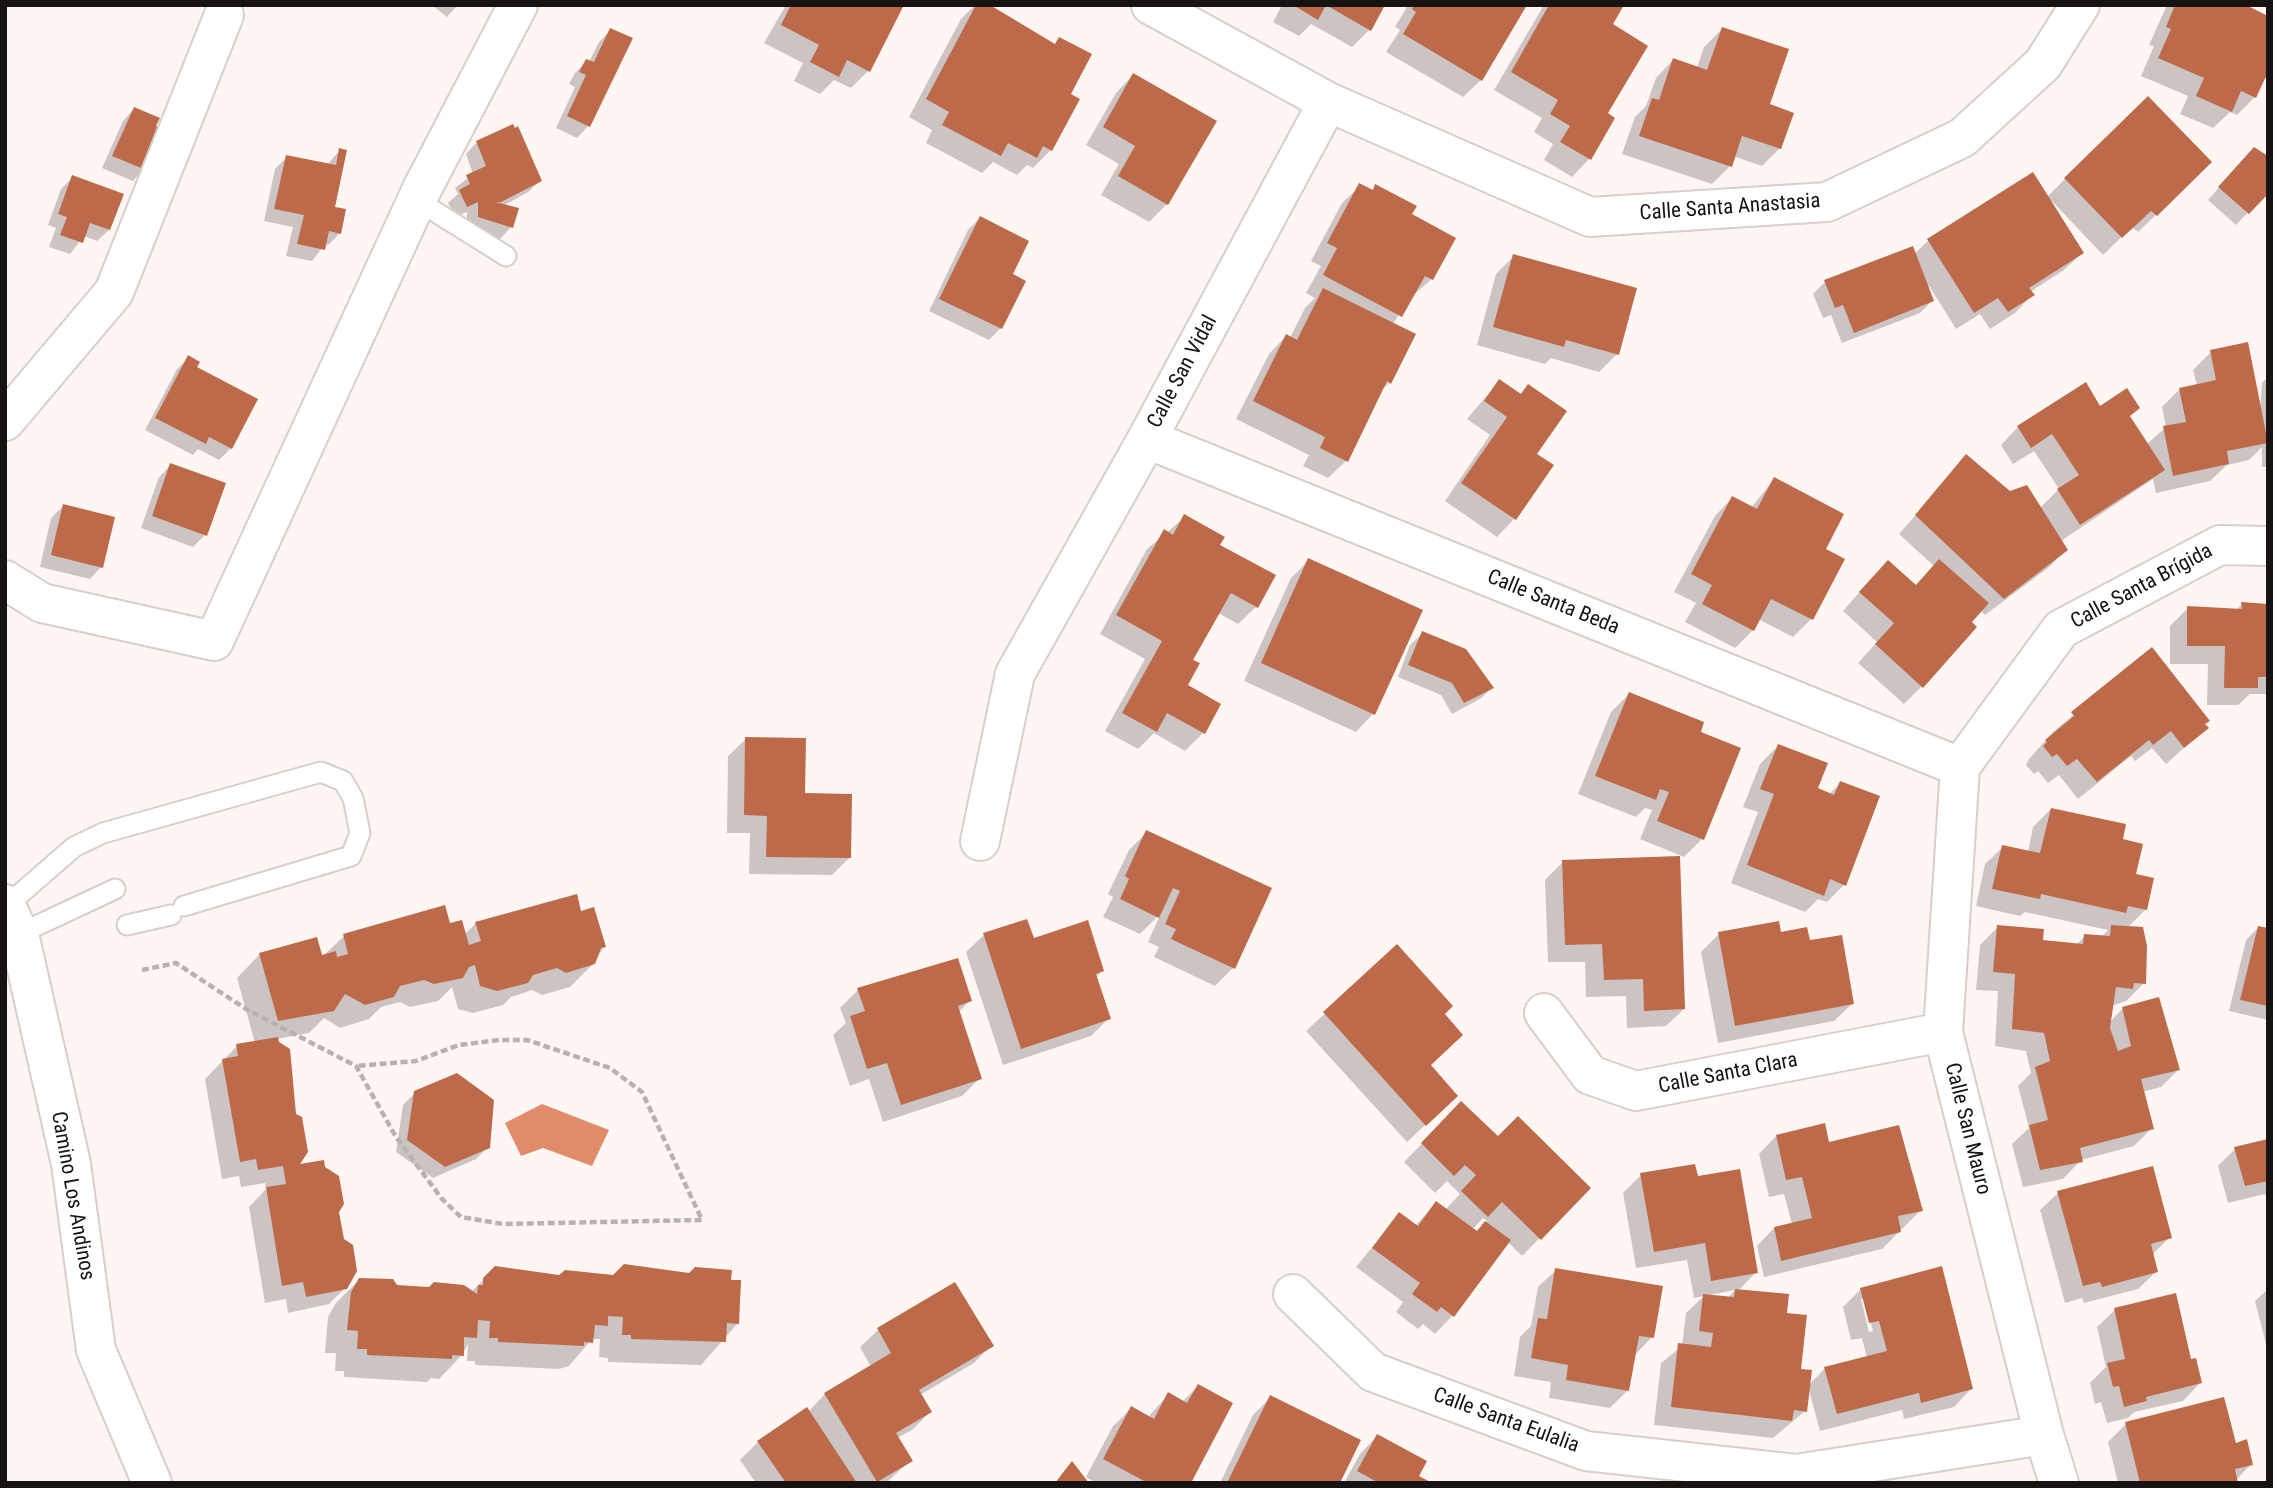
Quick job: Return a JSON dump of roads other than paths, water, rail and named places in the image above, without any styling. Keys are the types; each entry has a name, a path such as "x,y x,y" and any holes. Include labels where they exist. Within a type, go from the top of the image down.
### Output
{"street":[{"path":"5,580 42,603 214,641 415,205 518,5"},
{"path":"1151,5 1328,102"},
{"name":"Calle Santa Anastasia","path":"1328,102 1590,217 1827,202 1962,138 2043,64 2080,5"},
{"path":"5,421 114,292 224,16"},
{"name":"Calle San Vidal","path":"980,841 1015,674 1147,439 1328,102"},
{"name":"Calle Santa Beda","path":"1147,439 1959,766"},
{"name":"Calle Santa Brígida","path":"1959,766 2061,629 2220,545 2268,546"},
{"name":"Calle San Mauro","path":"1959,766 1943,1032 2044,1435 2059,1483"},
{"name":"Camino Los Andinos","path":"10,915 71,1164 96,1350 152,1483"},
{"name":"Calle Santa Clara","path":"1544,1013 1591,1074 1636,1091 1943,1032"},
{"name":"Calle Santa Eulalia","path":"1293,1294 1373,1372 1586,1451 1796,1474 2044,1435"}],"lane":[{"path":"415,205 434,211 506,256"},
{"path":"10,915 74,847 103,833 321,772 343,781 353,798 359,833 351,856 127,925"},
{"path":"10,915 115,889"}]}
